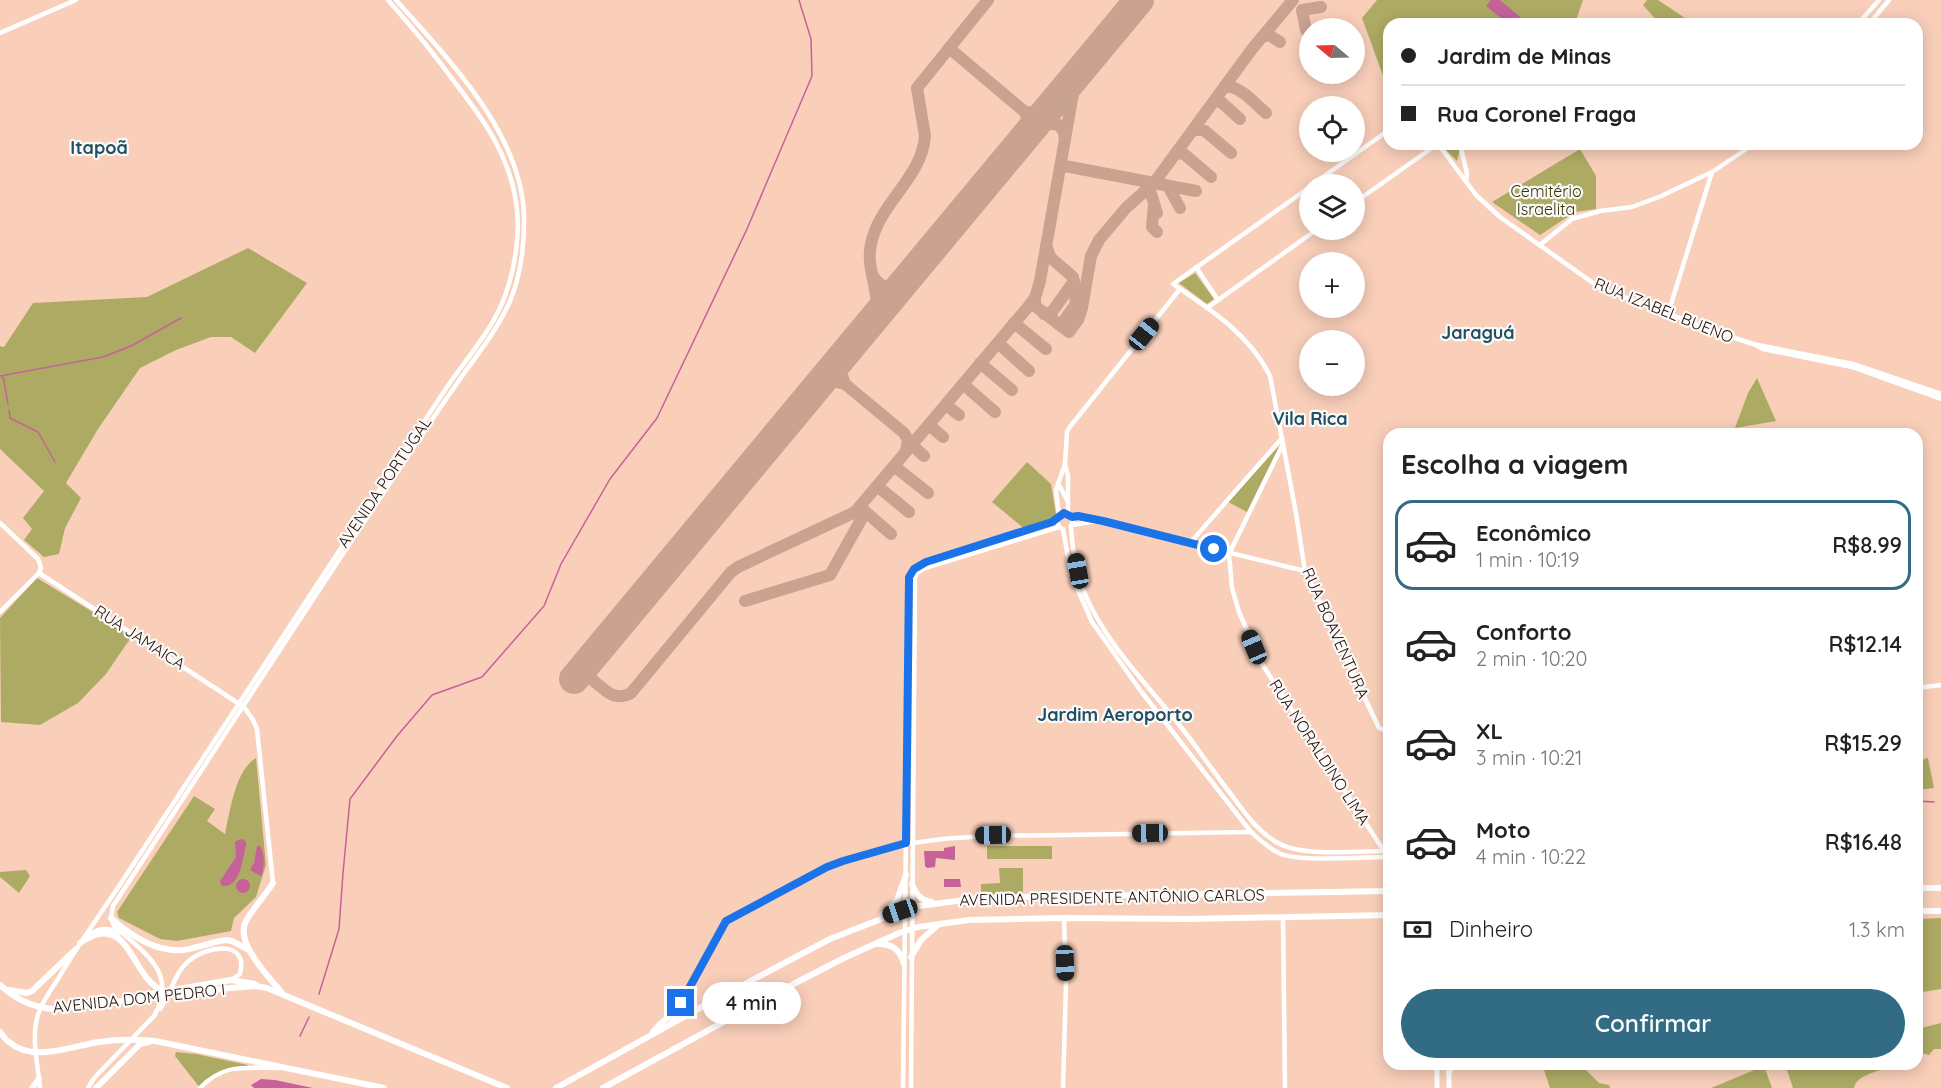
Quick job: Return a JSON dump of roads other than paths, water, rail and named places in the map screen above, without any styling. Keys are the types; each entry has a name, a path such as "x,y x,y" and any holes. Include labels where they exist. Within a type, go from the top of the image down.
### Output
{"highway":[{"path":"875,920 897,900 906,875"},
{"path":"273,883 246,921 243,934 249,950 284,995"},
{"path":"912,884 918,896 936,903"},
{"path":"1923,888 1941,888"},
{"name":"AVENIDA PRESIDENTE ANTÔNIO CARLOS","path":"556,1088 830,939 908,908 979,897 1383,891"},
{"path":"1923,911 1941,911"},
{"name":"AVENIDA PRESIDENTE ANTÔNIO CARLOS","path":"603,1088 780,991 908,929 943,923 1064,918 1283,918 1383,915"},
{"path":"111,918 138,938 156,947 183,950 226,940 249,950"},
{"path":"911,957 921,940 933,928 943,923"},
{"path":"82,942 107,933 115,935 127,948 152,985 166,990"},
{"path":"874,944 885,944 896,949 904,964"},
{"path":"0,985 11,992 32,991 75,950"},
{"path":"88,1006 103,1001 231,980 267,988"},
{"name":"AVENIDA DOM PEDRO I","path":"0,985 16,999 53,1009 230,988 256,986 267,988 507,1088"},
{"path":"649,1037 677,1009"},
{"path":"0,1032 9,1043"},
{"path":"0,1040 38,1052 131,1038 384,1088"},
{"path":"96,1088 140,1044 154,1041"},
{"path":"32,1088 39,1079"}],"main road":[{"path":"1437,1070 1437,1088"},
{"path":"1449,1073 1449,1088"}],"street":[{"path":"0,33 76,0"},
{"name":"AVENIDA PORTUGAL","path":"111,918 113,906 356,525 488,330 505,296 513,266 518,221 517,204 505,159 494,136 476,110 429,47 388,0"},
{"name":"AVENIDA PORTUGAL","path":"39,1079 35,1046 36,1024 44,1001 75,950 494,331 510,302 517,281 524,222 517,171 511,155 483,105 396,0"},
{"path":"1863,18 1879,0"},
{"path":"1874,18 1889,0"},
{"path":"1328,174 1383,134"},
{"path":"1365,195 1429,150"},
{"name":"RUA IZABEL BUENO","path":"1441,150 1476,195 1500,217 1600,288 1753,344 1853,364 1941,394"},
{"path":"1462,150 1467,174 1466,181"},
{"path":"1540,244 1568,221 1584,214 1632,207 1659,198 1707,177 1745,150"},
{"path":"1668,314 1707,177"},
{"path":"1218,300 1196,267 1299,194"},
{"path":"1208,308 1302,240"},
{"name":"RUA BOAVENTURA","path":"1196,267 1173,284 1234,328 1265,366 1270,376 1305,571 1379,728 1383,730"},
{"path":"1180,289 1069,428 1065,464 1058,483 1056,498 1071,574 1092,622 1140,690 1262,843 1283,855 1307,858 1383,858"},
{"name":"RUA IZABEL BUENO","path":"1753,344 1764,350 1852,367 1941,399"},
{"path":"1190,543 1282,438"},
{"path":"1229,554 1283,444"},
{"path":"1065,464 1078,571 1085,594 1120,651 1182,728 1256,827 1274,841 1292,849 1383,851"},
{"path":"1058,483 1068,502"},
{"path":"910,1088 911,957 906,843 909,577 914,569 926,562 1064,513 1305,571"},
{"path":"908,908 912,884 915,578 918,572 1061,528 1103,521"},
{"path":"0,524 38,559 41,568 39,573 0,612"},
{"name":"RUA NORALDINO LIMA","path":"1229,554 1232,588 1239,612 1262,664 1383,845"},
{"name":"RUA JAMAICA","path":"39,573 242,705"},
{"path":"1923,687 1941,685"},
{"path":"242,705 254,720 257,729 273,883"},
{"path":"670,1025 726,921 827,867 843,861 906,843 969,836 1251,832"},
{"path":"111,918 114,926 152,960 159,970 162,979 162,999 154,1016"},
{"path":"1063,1088 1064,918"},
{"path":"1283,918 1285,1088"},
{"path":"82,942 91,933 108,928 131,941"},
{"path":"903,1088 904,964 908,929"},
{"path":"88,1088 95,1077 154,1016 165,1002 184,965 191,959 226,948 237,954 241,964 240,974 231,980"},
{"path":"677,1009 684,1017"},
{"path":"200,1088 207,1080 220,1072 232,1069 289,1068"},
{"path":"39,1079 40,1088"}],"waterway":[{"path":"319,994 339,929 350,799 397,736 432,695 482,677 544,606 561,564 610,479 657,418 747,229 812,76 811,39 799,0"},
{"path":"0,376 103,357 131,346 181,318"},
{"path":"3,376 8,404"},
{"path":"9,410 10,418 38,432 55,462"},
{"path":"1923,801 1934,802"},
{"path":"300,1036 309,1017"}],"district":[{"name":"Itapoã","path":"99,147"},
{"name":"Jaraguá","path":"1478,332"},
{"name":"Vila Rica","path":"1310,418"},
{"name":"Jardim Aeroporto","path":"1115,714"}],"park label":[{"name":"Cemitério Israelita","path":"1546,200"}]}
